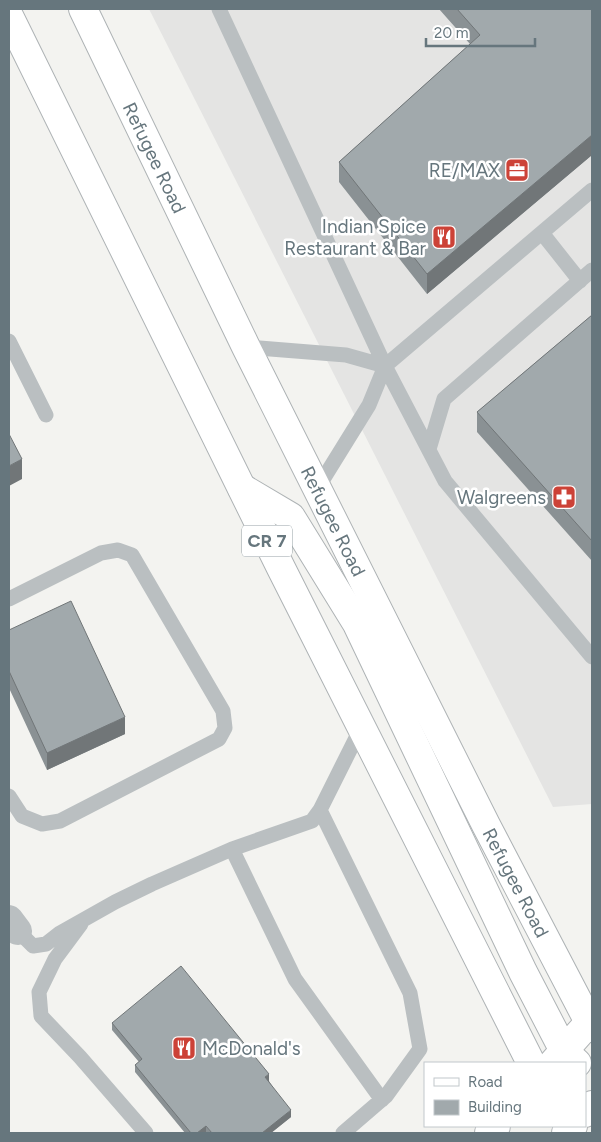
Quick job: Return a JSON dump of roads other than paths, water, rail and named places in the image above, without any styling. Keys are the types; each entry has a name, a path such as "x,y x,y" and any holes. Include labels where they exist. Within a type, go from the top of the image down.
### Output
{"main road":[{"name":"Refugee Road","path":"83,9 246,347 486,826 591,1023"},
{"name":"CR 7","path":"9,16 361,728 530,1062"},
{"name":"Refugee Road","path":"242,488 291,517 356,624 564,1059"},
{"path":"564,1059 591,1023"}],"lane":[{"path":"219,9 385,366 445,481 592,657"},
{"path":"317,488 369,405 385,366 592,190"},
{"path":"542,233 580,281"},
{"path":"429,449 444,399 592,270"},
{"path":"9,341 46,415"},
{"path":"246,347 346,355 385,366"},
{"path":"9,599 101,553 118,550 132,555 223,711 225,728 219,739 60,821 42,824 22,816 9,796"},
{"path":"13,925 32,946 46,944 60,933 115,902 152,884 232,849 312,821 320,810 361,728"},
{"path":"320,810 410,993 420,1049 382,1100 343,1133"},
{"path":"232,849 295,979 382,1100"},
{"path":"85,919 55,959 39,992 41,1016 80,1057 146,1133"}],"place":[{"name":"RE/MAX","path":"517,170"},
{"name":"Indian Spice Restaurant & Bar","path":"444,237"},
{"name":"Walgreens","path":"564,497"},
{"name":"McDonald's","path":"184,1048"}]}
